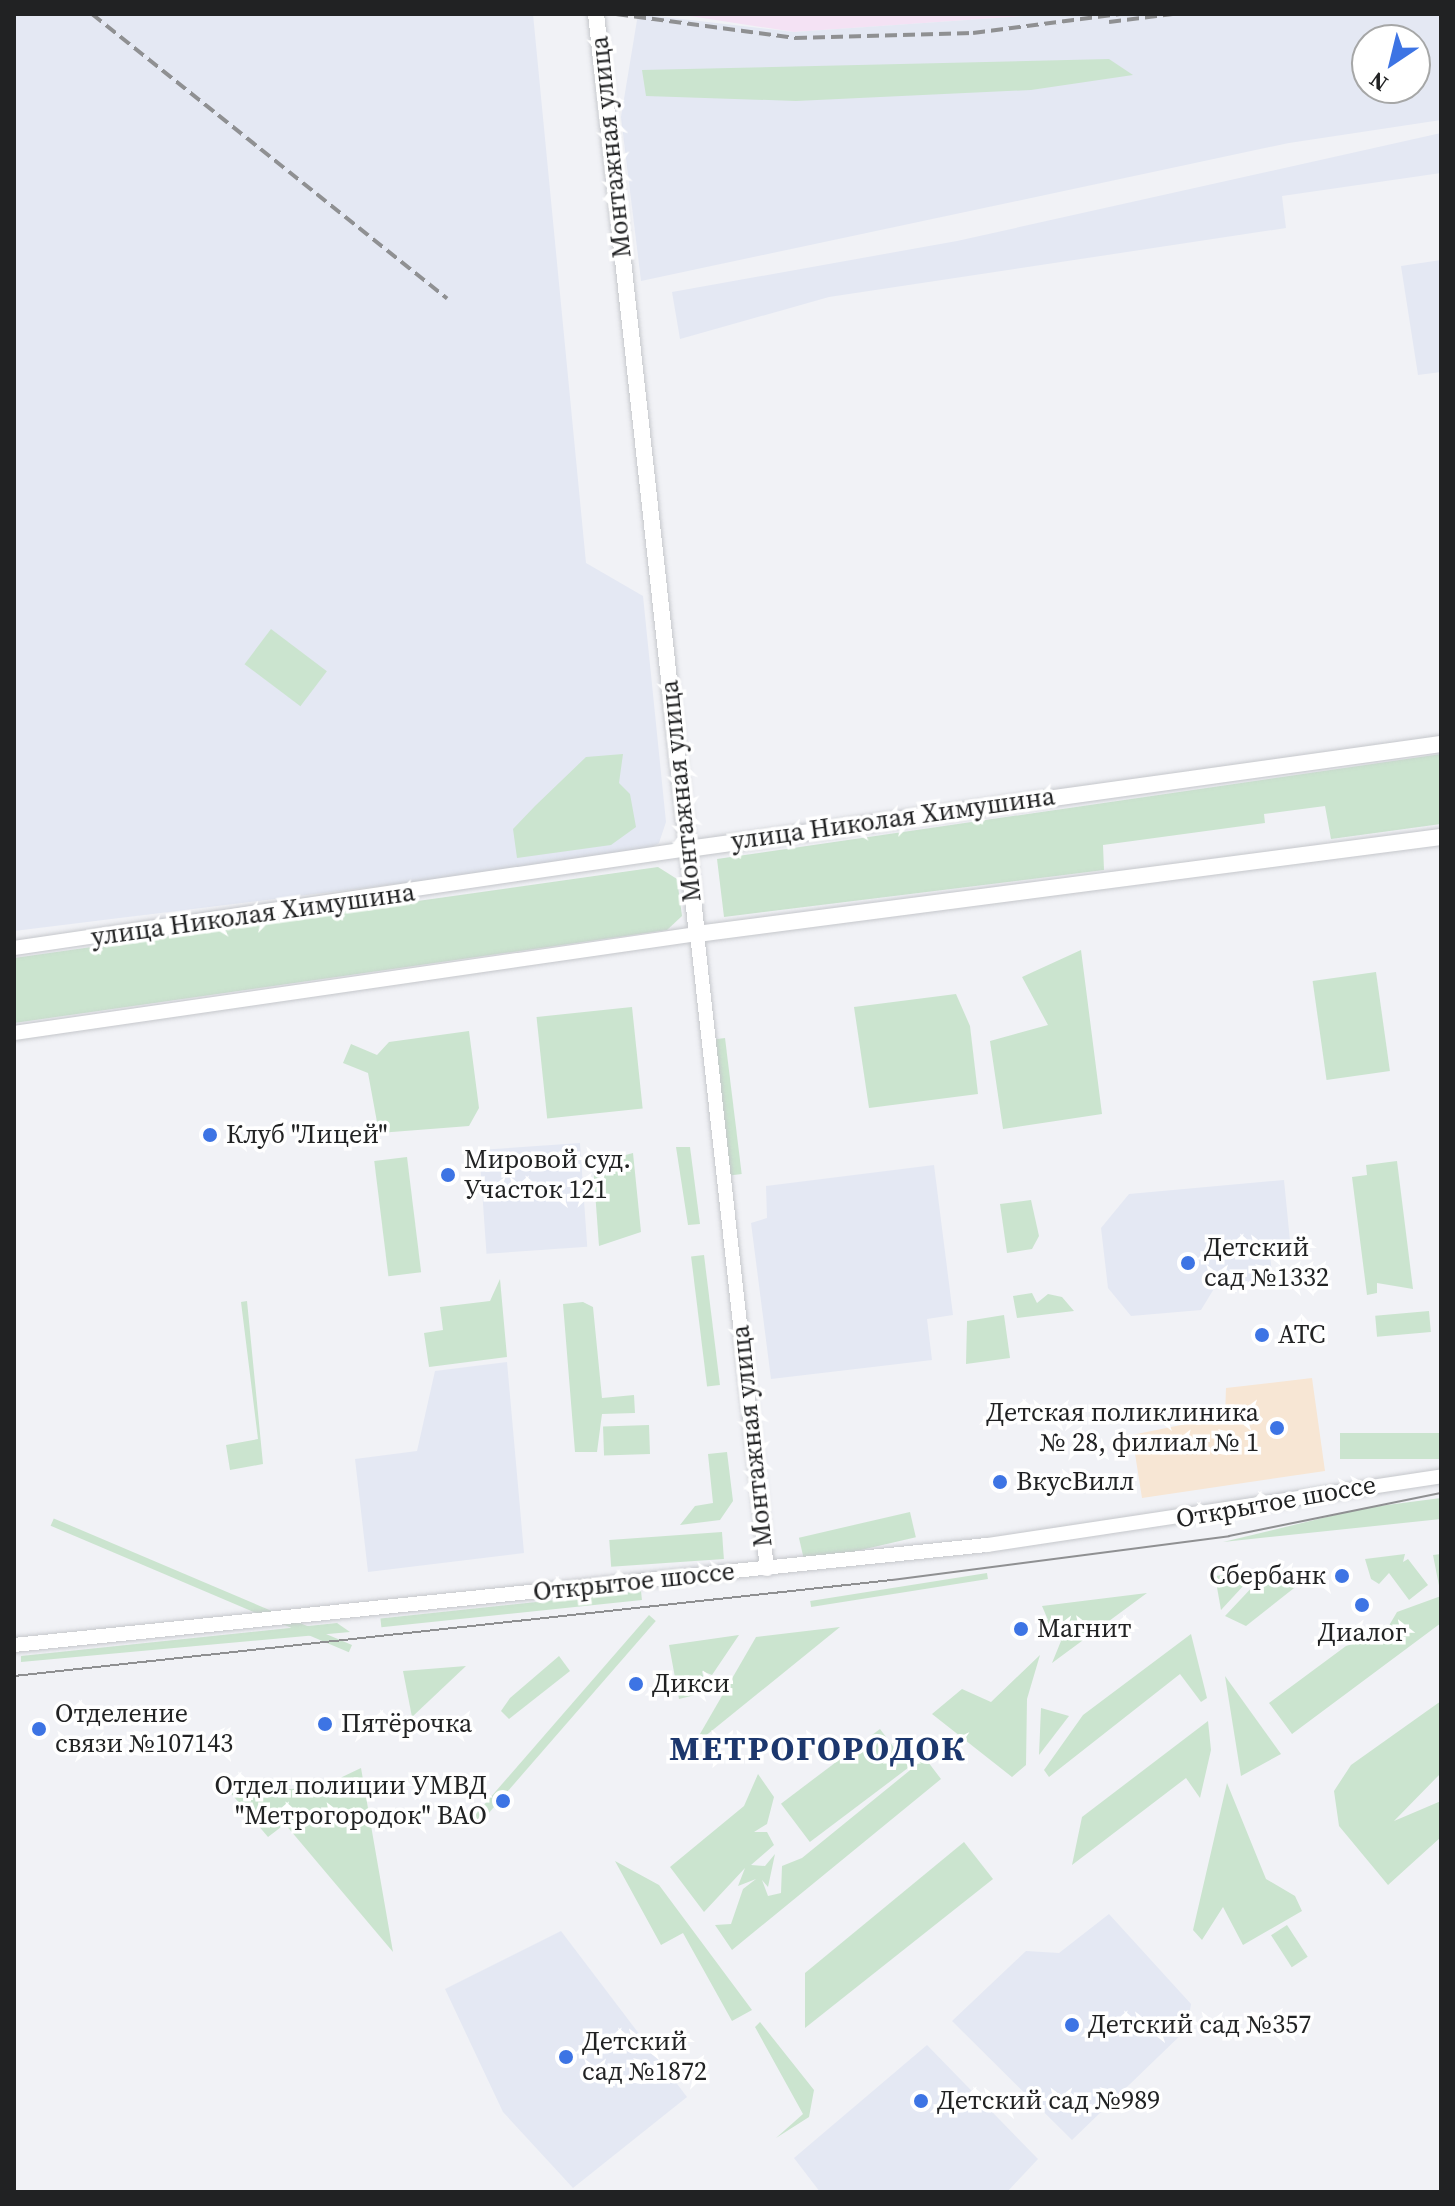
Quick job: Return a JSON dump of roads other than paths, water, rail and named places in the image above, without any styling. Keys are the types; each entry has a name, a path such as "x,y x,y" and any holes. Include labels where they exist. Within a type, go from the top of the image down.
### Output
{"main road":[{"name":"Монтажная улица","path":"596,14 697,934"},
{"name":"улица Николая Химушина","path":"688,849 1441,744"},
{"path":"697,934 1441,837"}],"street":[{"name":"улица Николая Химушина","path":"14,948 688,849"},
{"path":"14,1033 697,934"},
{"name":"Монтажная улица","path":"697,934 767,1569"},
{"name":"Открытое шоссе","path":"14,1645 767,1569 1107,1531 1441,1476"}],"tram line":[{"path":"14,1676 892,1580 1229,1536 1441,1493"}],"railway":[{"path":"92,14 447,298"},
{"path":"616,14 795,38 973,33 1120,14"},
{"path":"1109,22 1172,14"}],"place":[{"name":"Клуб \"Лицей\"","path":"210,1135"},
{"name":"Мировой суд. Участок 121","path":"448,1175"},
{"name":"Детский сад №1332","path":"1188,1263"},
{"name":"АТС","path":"1262,1335"},
{"name":"Детская поликлиника № 28, филиал № 1","path":"1277,1428"},
{"name":"ВкусВилл","path":"1000,1482"},
{"name":"Сбербанк","path":"1342,1576"},
{"name":"Диалог","path":"1362,1605"},
{"name":"Магнит","path":"1021,1629"},
{"name":"Дикси","path":"636,1684"},
{"name":"Пятёрочка","path":"325,1724"},
{"name":"Отделение связи №107143","path":"39,1729"},
{"name":"Отдел полиции УМВД \"Метрогородок\" ВАО","path":"503,1801"},
{"name":"Детский сад №357","path":"1072,2025"},
{"name":"Детский сад №1872","path":"566,2057"},
{"name":"Детский сад №989","path":"921,2101"}],"district":[{"name":"МЕТРОГОРОДОК","path":"818,1749"}]}
